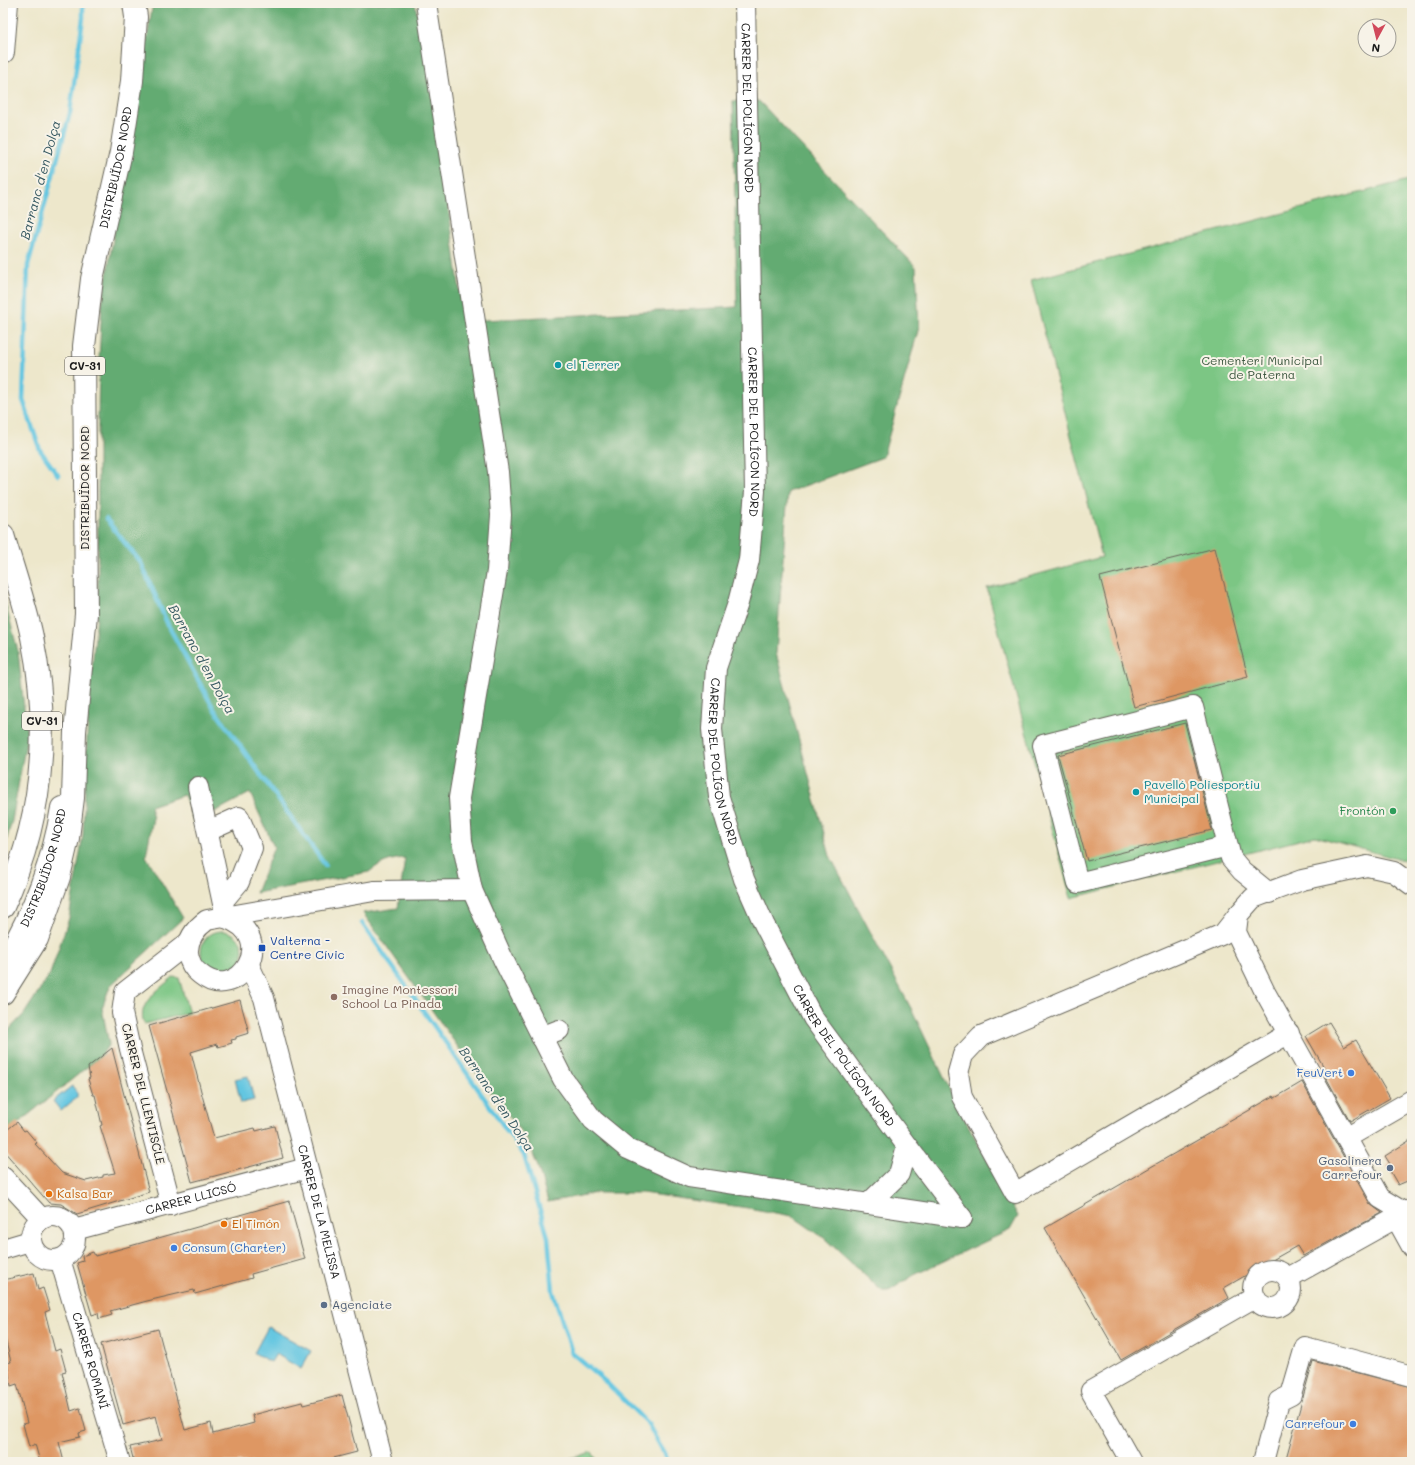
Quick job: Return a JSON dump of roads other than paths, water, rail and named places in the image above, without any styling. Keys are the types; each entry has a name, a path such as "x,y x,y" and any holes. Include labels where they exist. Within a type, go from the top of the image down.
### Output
{"main road":[{"path":"3,52 7,3"},
{"name":"DISTRIBUÏDOR NORD","path":"3,964 18,940 43,884 58,835 75,732 86,614 84,346 92,279 121,152 132,81 136,8"},
{"name":"DISTRIBUÏDOR NORD","path":"3,535 32,636 42,699 42,766 34,814 22,861 3,906"},
{"path":"3,993 37,939 59,877 68,838 73,798 75,732"}],"street":[{"path":"426,3 498,472 501,515 498,571 459,798 462,841 472,890 503,959 550,1034 562,1079 593,1120 628,1149 689,1177 868,1204 899,1174 907,1146"},
{"name":"CARRER DEL POLÍGON NORD","path":"745,3 755,491 749,560 738,603 716,668 712,729 719,797 744,879 764,924 813,1018 962,1218 868,1204"},
{"path":"1228,846 1078,883 1043,746 1193,707 1228,846 1231,858 1242,871 1269,893"},
{"path":"198,787 224,910 247,932 252,948 249,965 243,973 234,979 224,982 209,980 196,971 190,963 188,953 189,942 199,926 216,918 224,910 239,882 252,848 239,816 208,831"},
{"path":"1289,1033 1014,1192 962,1097 958,1073 963,1055 980,1036 1223,934 1254,898 1302,880 1367,866 1394,872 1412,885"},
{"path":"224,910 272,908 374,891 472,890"},
{"path":"247,932 272,908"},
{"path":"1238,915 1236,932 1265,992 1348,1137 1380,1198 1404,1213 1412,1247"},
{"name":"CARRER DEL LLENTISCLE","path":"172,1205 130,1049 122,1013 125,992 189,942"},
{"name":"CARRER DE LA MELISSA","path":"249,965 264,998 380,1461"},
{"path":"1265,992 1271,1017 1269,1044"},
{"path":"1348,1137 1412,1100"},
{"name":"CARRER LLICSÓ","path":"74,1230 307,1168"},
{"path":"3,1177 40,1218"},
{"path":"1288,1278 1404,1213"},
{"path":"54,1215 66,1219 74,1230 76,1242 70,1253 60,1260 50,1260 41,1257 34,1250 30,1241 32,1228 40,1218 54,1215"},
{"path":"3,1248 30,1241"},
{"name":"CARRER ROMANÍ","path":"60,1260 120,1462"},
{"path":"1274,1270 1280,1272 1288,1278 1292,1288 1291,1294 1283,1305 1277,1308 1264,1306 1255,1297 1254,1284 1261,1274 1274,1270"},
{"path":"1131,1462 1091,1391 1255,1297"},
{"path":"1272,1462 1304,1347 1412,1376"},
{"path":"1263,1462 1279,1401 1291,1395"}],"water":[{"path":"248,1076 254,1100 241,1103 235,1079"},
{"path":"72,1086 77,1092 77,1097 61,1111 53,1101"},
{"path":"268,1327 311,1351 301,1369 276,1354 271,1362 254,1353"}],"waterway":[{"name":"Barranc d'en Dolça","path":"58,475 40,450 23,400 28,265 70,113 83,18 83,3"},
{"name":"Barranc d'en Dolça","path":"106,519 141,563 168,625 214,709 325,865"},
{"name":"Barranc d'en Dolça","path":"362,923 524,1155 548,1237 553,1291 572,1353 607,1383 648,1424 669,1462"}],"place":[{"name":"el Terrer","path":"558,365"},
{"name":"Pavelló Poliesportiu Municipal","path":"1136,792"},
{"name":"Frontón","path":"1393,811"},
{"name":"Valterna - Centre Cívic","path":"262,948"},
{"name":"Imagine Montessori School La Pinada","path":"334,997"},
{"name":"FeuVert","path":"1351,1073"},
{"name":"Gasolinera Carrefour","path":"1390,1168"},
{"name":"Kalsa Bar","path":"49,1194"},
{"name":"El Timón","path":"224,1224"},
{"name":"Consum (Charter)","path":"174,1248"},
{"name":"Agenciate","path":"324,1305"},
{"name":"Carrefour","path":"1353,1424"}],"park label":[{"name":"Cementeri Municipal de Paterna","path":"1262,368"}]}
